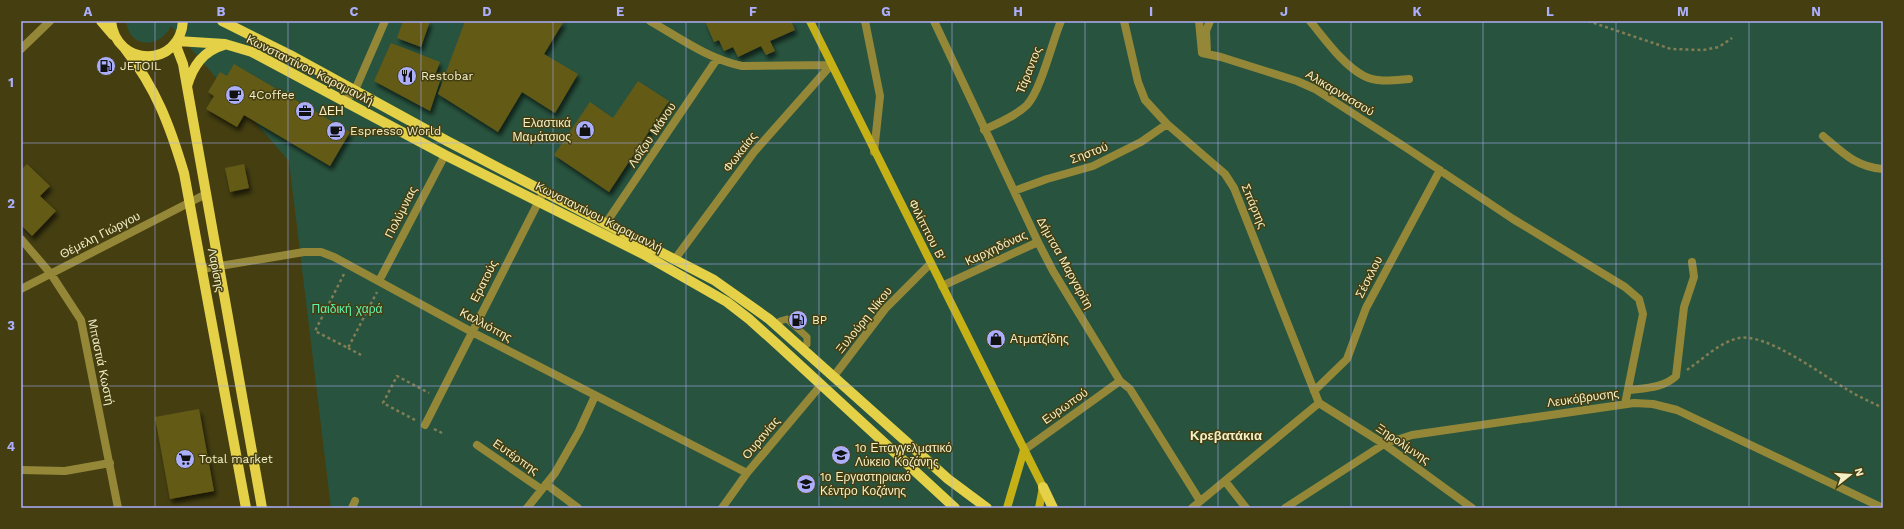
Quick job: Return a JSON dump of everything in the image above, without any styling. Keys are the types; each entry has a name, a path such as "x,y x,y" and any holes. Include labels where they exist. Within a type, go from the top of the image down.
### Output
{"main road":[{"name":"Λαρίσης","path":"101,21 125,49 146,78 164,113 178,154 190,202 246,508"},
{"path":"112,21 116,38"},
{"path":"125,49 140,56 152,56 163,53 176,42 181,34 183,21"},
{"name":"Κωνσταντίνου Καραμανλή","path":"222,21 714,280 758,309 948,479 987,508"},
{"name":"Φιλίππου Β'","path":"810,21 874,152 1043,487"},
{"name":"Λαρίσης","path":"176,42 183,64 262,508"},
{"name":"Κωνσταντίνου Καραμανλή","path":"176,42 225,44 252,52 444,155 664,265 727,302 749,318 955,508"},
{"path":"187,88 199,61 212,49 225,44"},
{"path":"1007,508 1024,450"},
{"path":"1039,508 1043,487"},
{"path":"1043,487 1053,508"}],"street":[{"path":"21,49 50,21"},
{"path":"344,102 355,90 384,21"},
{"path":"650,21 717,59 742,66 831,65"},
{"path":"865,21 880,96 874,152"},
{"name":"Δήμτσα Μαργαρίτη","path":"934,21 984,130 1053,271 1120,381 1130,389 1200,501"},
{"name":"Τάραντος","path":"984,130 1027,104 1041,76 1061,21"},
{"name":"Σπάρτης","path":"1124,21 1138,82 1145,100 1167,124 1225,174 1234,188 1319,403"},
{"path":"1199,21 1201,50 1202,53 1207,54 1206,31 1210,21"},
{"path":"1310,21 1331,47 1354,69 1365,76 1387,80 1409,79"},
{"name":"Αλικαρνασσού","path":"1207,54 1297,81 1314,89 1513,219 1625,287 1639,299 1643,314 1625,404"},
{"name":"Λοΐζου Μάνου","path":"606,223 717,59"},
{"name":"Φωκαίας","path":"675,259 754,152 831,65"},
{"name":"Σηστού","path":"1014,191 1047,179 1093,166 1141,142 1167,124"},
{"path":"1823,136 1850,159 1870,168 1883,169"},
{"name":"Πολύμνιας","path":"380,282 444,155"},
{"name":"Σέσκλου","path":"1314,391 1347,359 1366,308 1440,170"},
{"name":"Ερατούς","path":"425,425 544,191"},
{"name":"Θέμελη Γιώργου","path":"21,289 206,194"},
{"name":"Μπαστιά Κωστή","path":"21,239 51,274 81,320 118,508"},
{"name":"Καρχηδόνας","path":"942,286 1038,242"},
{"name":"Καλλιόπης","path":"202,269 304,252 321,252 349,265 472,332 595,396 747,473"},
{"path":"1629,390 1660,386 1671,381 1676,376 1684,307 1694,277 1692,262"},
{"name":"Ξυλούρη Νίκου","path":"834,376 885,309 931,263"},
{"name":"Ευρωπού","path":"1024,450 1120,381"},
{"name":"Ουρανίας","path":"722,508 747,473 822,385"},
{"path":"527,508 566,456 595,396"},
{"path":"1192,508 1319,403"},
{"name":"Ξηρολίμνης","path":"1319,403 1384,444 1472,508"},
{"name":"Λευκόβρυσης","path":"1285,508 1384,444 1412,435 1625,404 1653,404 1677,410 1883,508"},
{"name":"Ευτέρπης","path":"477,445 578,508"},
{"path":"21,470 65,471 110,463"},
{"path":"1225,482 1246,508"}],"lane":[{"path":"780,321 787,319 807,337 807,344"}],"path":[{"path":"1588,21 1671,49 1703,50 1719,47 1732,38"},
{"path":"349,265 316,331 361,354"},
{"path":"348,348 380,282"},
{"path":"1676,376 1726,343 1738,338 1750,337 1792,355 1846,389 1883,408"},
{"path":"439,398 397,376 383,403 442,433"}],"green space":[{"name":"Παιδική χαρά","path":"126,21 1883,21 1883,508 331,508 289,161 171,26 166,34 160,39 146,43 133,37 128,30"}],"building":[{"path":"403,21 430,21 421,47 397,38"},
{"path":"465,21 564,21 544,54 578,74 555,113 522,92 498,132 438,94"},
{"path":"705,21 791,21 795,30 770,41 775,51 766,55 761,46 738,57 733,47 724,51 719,40 714,42"},
{"name":"Restobar","path":"391,43 440,62 435,75 441,78 430,111 374,81"},
{"path":"234,64 350,132 330,166 244,115 237,127 206,109 214,96 208,92 220,72 227,76"},
{"path":"638,81 669,101 609,192 554,155 590,102 613,118"},
{"path":"27,164 50,186 40,196 56,211 32,236 21,225 21,170"},
{"path":"244,164 249,188 230,192 225,168"},
{"name":"Total market","path":"199,409 214,491 170,499 155,417"}],"place":[{"name":"JETOIL","path":"106,66"},
{"name":"Restobar","path":"407,76"},
{"name":"4Coffee","path":"235,95"},
{"name":"ΔΕΗ","path":"305,111"},
{"name":"Ελαστικά Μαμάτσιος","path":"585,130"},
{"name":"Espresso World","path":"336,131"},
{"name":"BP","path":"798,320"},
{"name":"Ατματζίδης","path":"996,339"},
{"name":"1ο Επαγγελματικό Λύκειο Κοζάνης","path":"841,455"},
{"name":"Total market","path":"185,459"},
{"name":"1ο Εργαστηριακό Κέντρο Κοζάνης","path":"806,484"}],"district":[{"name":"Κρεβατάκια","path":"1226,435"}]}
